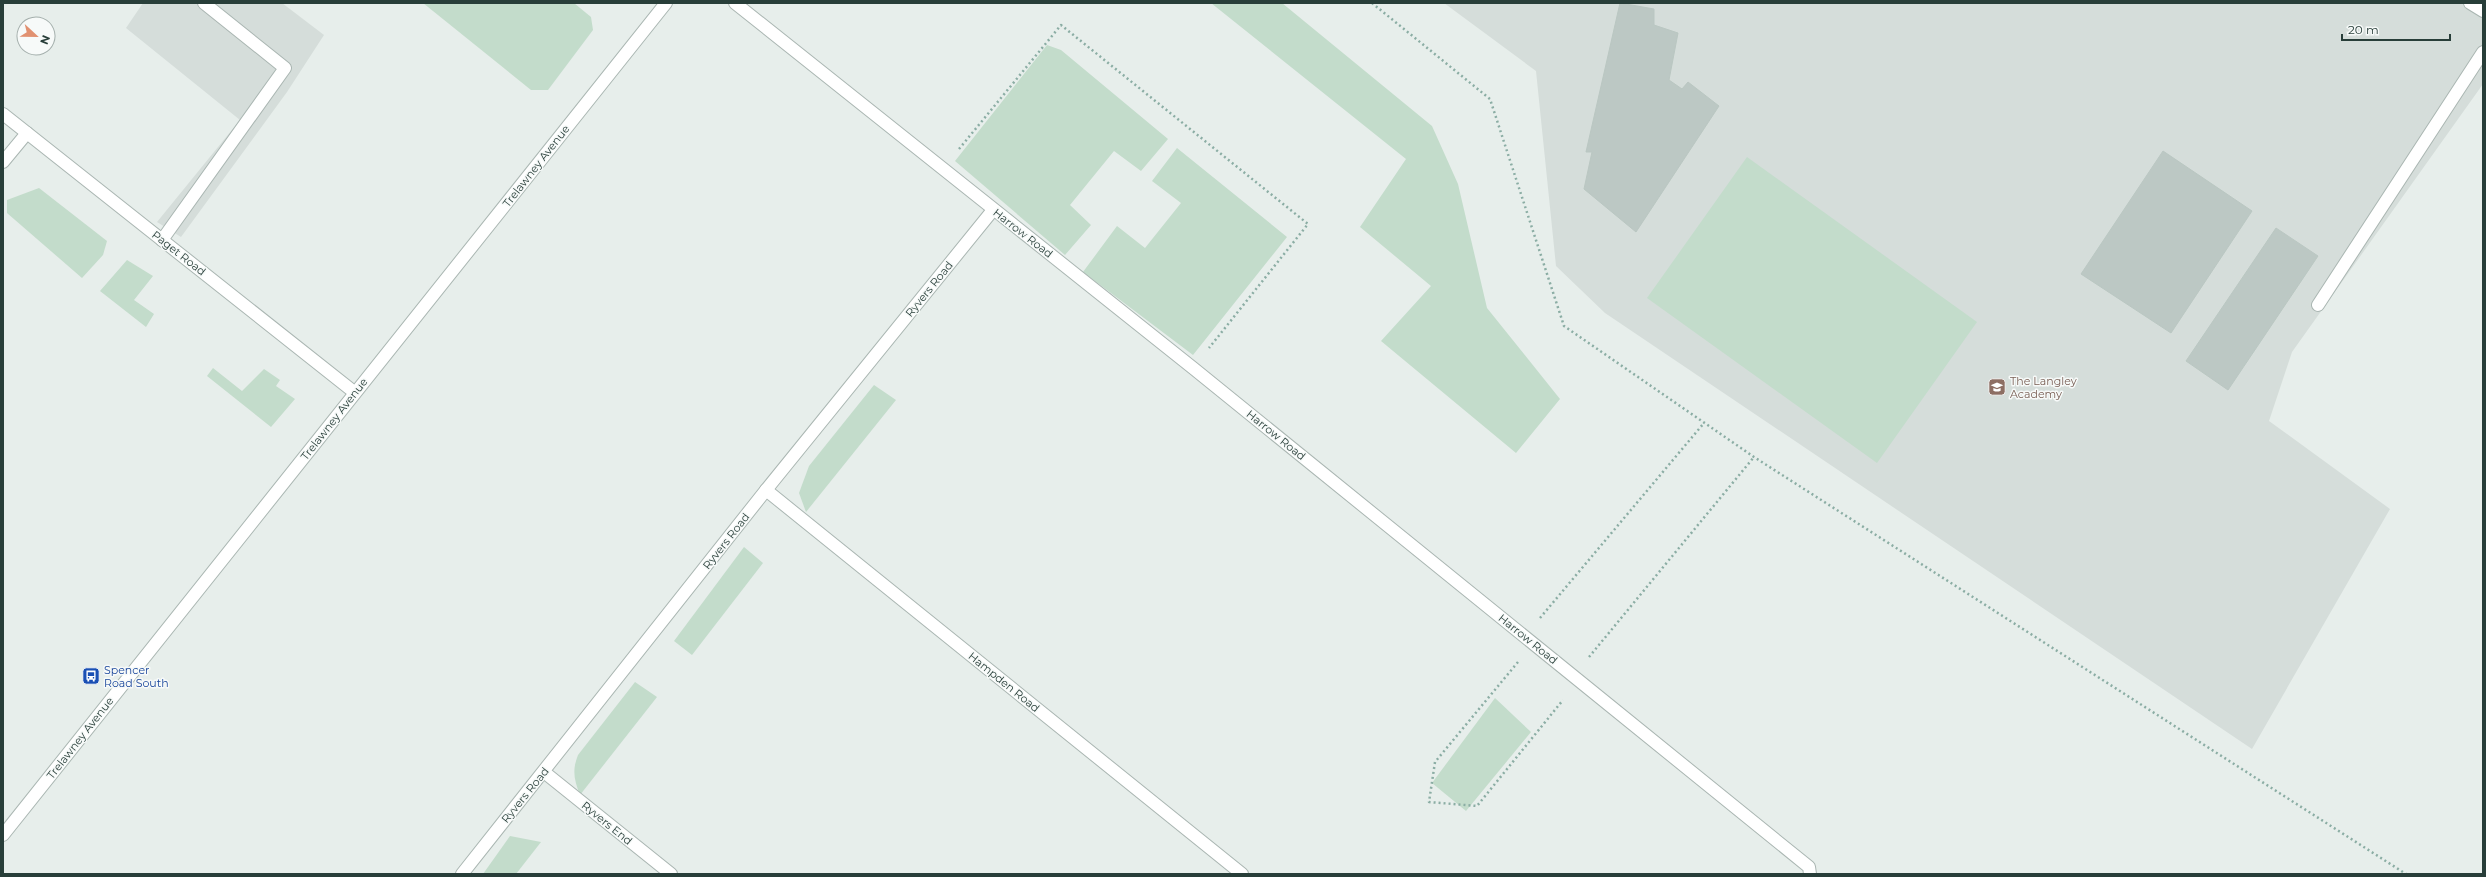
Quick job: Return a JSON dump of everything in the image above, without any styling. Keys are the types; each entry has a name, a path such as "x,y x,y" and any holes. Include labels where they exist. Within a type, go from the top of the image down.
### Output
{"street":[{"path":"162,240 285,68 204,3"},
{"name":"Trelawney Avenue","path":"3,835 354,392 666,3"},
{"name":"Harrow Road","path":"735,3 944,168 993,210 1193,368 1576,678 1809,867 1810,874"},
{"path":"2470,3 2483,12"},
{"path":"2318,305 2483,52"},
{"name":"Paget Road","path":"3,114 354,392"},
{"path":"3,162 27,133"},
{"name":"Ryvers Road","path":"462,874 766,490 993,210"},
{"name":"Hampden Road","path":"766,490 1242,874"},
{"name":"Ryvers End","path":"544,772 671,874"}],"path":[{"path":"1372,3 1490,99 1564,326 1754,457 2406,874"},
{"path":"944,168 1061,25 1308,224 1193,368"},
{"path":"1704,423 1529,640 1435,762 1429,802 1477,806 1576,678 1754,457"}],"shaded area":[{"path":"143,3 282,3 324,35 287,92 181,237 157,222 240,120 126,28"},
{"name":"The Langley Academy","path":"1444,3 2483,3 2483,84 2292,352 2269,421 2390,509 2252,749 1605,313 1556,266 1536,71"}],"green space":[{"path":"423,3 574,3 591,17 593,30 548,90 531,90"},
{"path":"1211,3 1282,3 1432,126 1458,184 1487,308 1560,399 1516,453 1381,341 1431,286 1360,227 1406,159"},
{"path":"1047,45 1061,50 1168,139 1141,171 1114,151 1070,205 1091,225 1065,255 955,161"},
{"path":"1177,148 1287,237 1193,355 1083,272 1117,226 1145,248 1181,203 1152,181"},
{"path":"1747,157 1977,322 1877,463 1647,298"},
{"path":"39,188 107,241 103,255 82,278 7,213 7,200"},
{"path":"127,260 153,276 134,300 154,314 146,327 100,291"},
{"path":"213,368 242,391 264,369 280,380 276,386 295,399 271,427 207,376"},
{"path":"874,385 896,400 806,512 799,493 809,466"},
{"path":"744,547 763,563 692,655 674,641"},
{"path":"635,682 657,697 580,795 574,775 578,755"},
{"path":"1495,698 1531,732 1466,811 1432,783"},
{"path":"510,836 541,842 516,874 483,874"}],"building":[{"path":"1620,3 1654,9 1654,25 1678,33 1669,80 1682,89 1688,82 1719,106 1636,232 1584,189 1592,152 1586,152"},
{"path":"2163,151 2252,211 2171,333 2081,274"},
{"path":"2276,228 2318,256 2228,390 2186,361"}],"place":[{"name":"The Langley Academy","path":"1997,387"},
{"name":"Spencer Road South","path":"91,676"}]}
